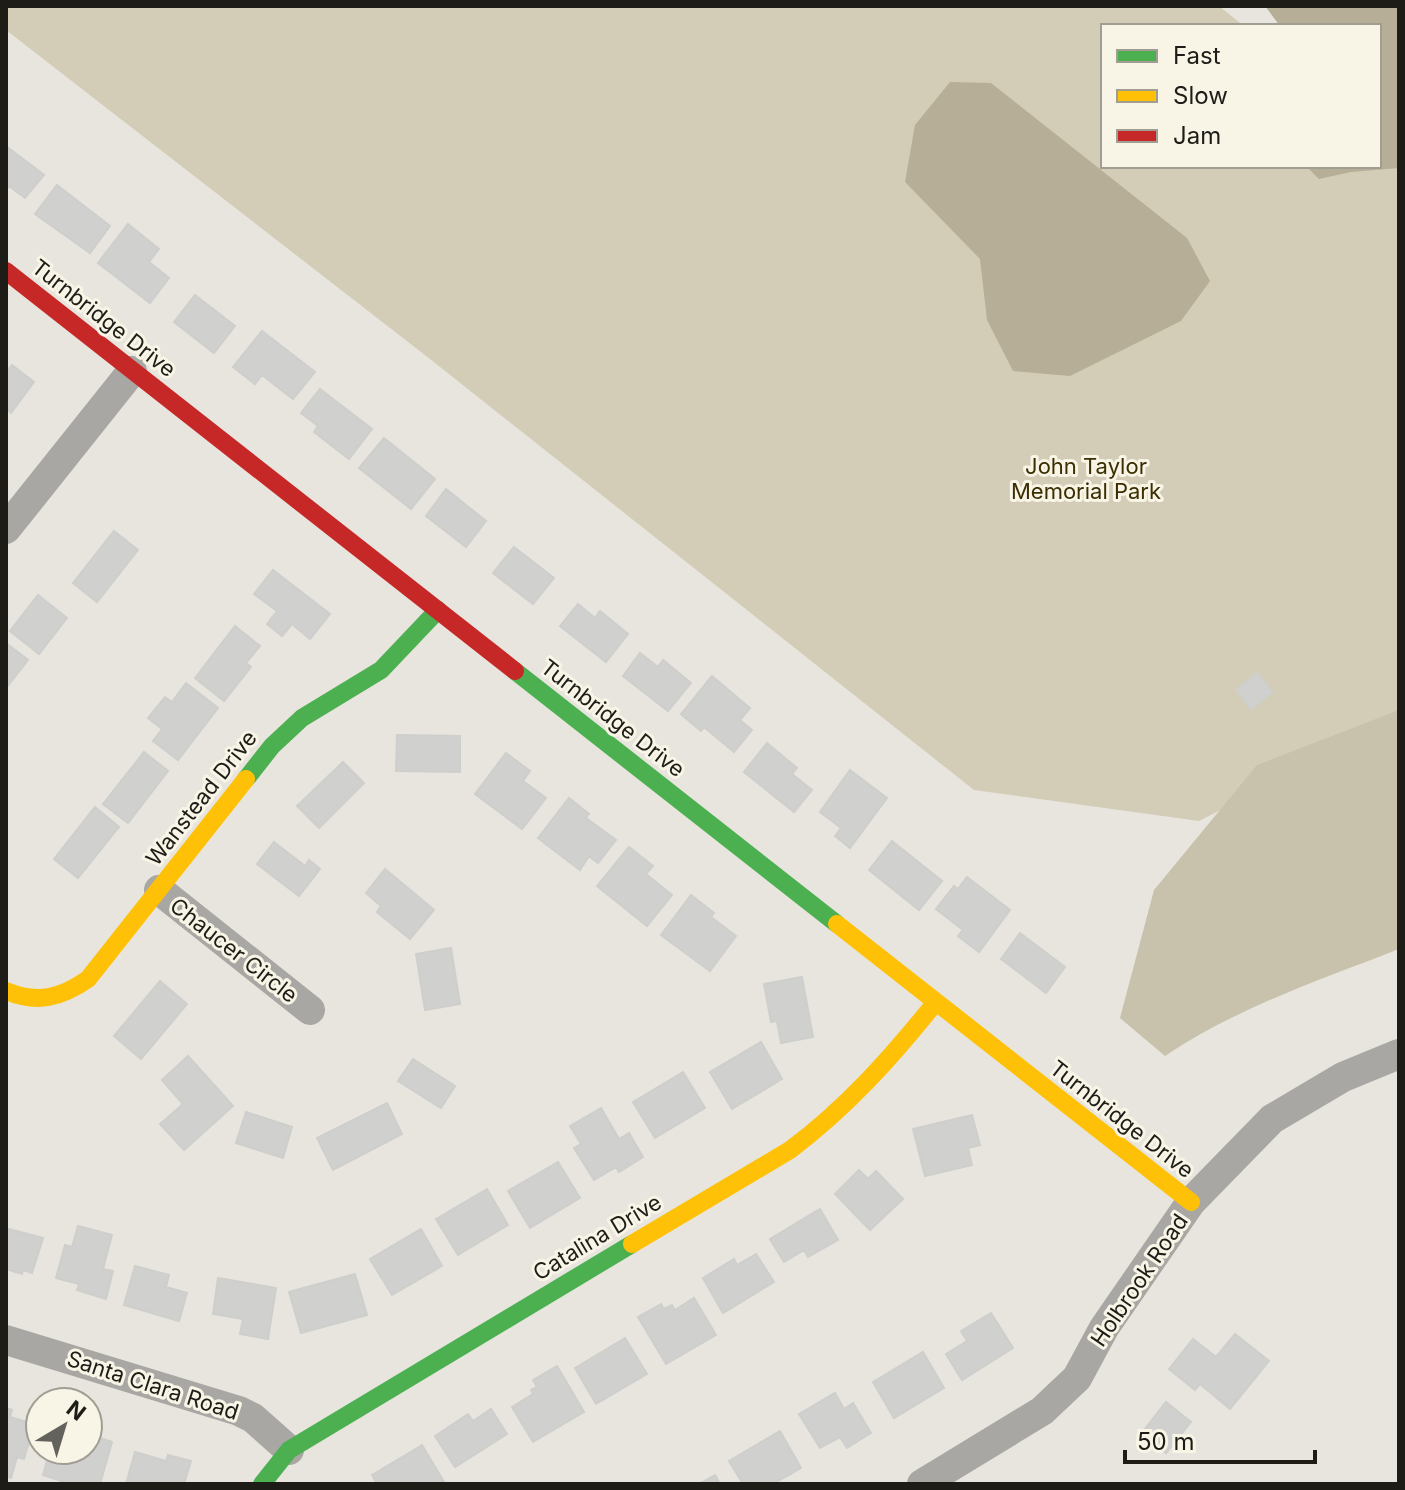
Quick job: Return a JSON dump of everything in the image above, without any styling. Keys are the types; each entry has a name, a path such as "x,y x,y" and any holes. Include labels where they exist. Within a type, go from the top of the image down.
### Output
{"street":[{"name":"Turnbridge Drive","path":"6,271 1191,1202"},
{"path":"6,529 132,371"},
{"name":"Wanstead Drive","path":"6,991 35,1001 72,991 88,979 287,730 381,670 438,610"},
{"name":"Chaucer Circle","path":"159,890 310,1010"},
{"name":"Catalina Drive","path":"262,1484 289,1450 790,1150 853,1101 935,1003"},
{"name":"Holbrook Road","path":"922,1484 1042,1411 1077,1378 1104,1328 1191,1202 1272,1119 1343,1077 1399,1054"},
{"name":"Santa Clara Road","path":"6,1340 239,1411 253,1418 289,1450"}],"green space":[{"name":"John Taylor Memorial Park","path":"6,6 1219,6 1242,24 1101,24 1101,168 1381,168 1381,164 1399,149 1399,719 1199,821 974,790 430,359 6,30"}],"shaded area":[{"path":"1265,6 1399,6 1399,168 1351,172 1319,179 1308,168 1381,168 1381,24 1278,24"},
{"path":"950,82 991,83 1187,238 1210,281 1181,321 1070,376 1013,371 987,320 980,259 905,182 915,125"},
{"path":"1399,710 1399,949 1249,1009 1165,1056 1120,1018 1154,890 1257,765"}],"building":[{"path":"6,146 44,175 25,198 9,186 6,190"},
{"path":"57,185 110,226 90,253 35,214"},
{"path":"128,224 159,249 149,262 169,278 150,303 98,263"},
{"path":"195,295 235,326 214,353 174,322"},
{"path":"262,331 315,372 293,399 262,375 255,384 233,367"},
{"path":"12,365 34,382 11,413 6,412 6,372"},
{"path":"320,389 372,429 349,459 314,432 318,426 301,413"},
{"path":"384,438 435,479 411,509 359,468"},
{"path":"446,489 486,521 466,547 426,516"},
{"path":"114,531 138,550 97,602 73,583"},
{"path":"514,547 554,578 533,604 493,573"},
{"path":"273,570 330,614 310,639 292,624 282,636 267,624 277,611 254,594"},
{"path":"38,595 67,618 39,654 10,631"},
{"path":"578,604 595,618 600,611 628,634 606,662 560,626"},
{"path":"235,626 260,646 246,663 251,667 224,701 195,678"},
{"path":"6,643 28,660 6,688"},
{"path":"640,653 658,667 663,660 691,683 668,711 623,676"},
{"path":"1257,673 1273,692 1251,709 1236,690"},
{"path":"712,676 750,708 740,720 752,730 734,752 704,727 701,731 681,714"},
{"path":"186,683 218,708 178,760 153,741 162,729 148,718 165,697 172,702"},
{"path":"397,735 460,736 460,772 396,771"},
{"path":"767,743 797,768 792,774 812,790 794,812 744,772"},
{"path":"144,752 168,771 128,823 103,804"},
{"path":"506,753 530,771 523,781 546,798 522,829 475,794"},
{"path":"343,762 364,783 319,828 297,806"},
{"path":"850,770 887,798 850,848 835,836 841,828 820,812"},
{"path":"569,798 589,814 586,818 616,840 598,863 589,856 580,870 538,838"},
{"path":"95,807 119,827 78,878 54,859"},
{"path":"892,841 942,881 919,910 869,870"},
{"path":"274,842 305,866 309,860 320,869 299,896 257,864"},
{"path":"629,847 653,866 646,874 672,895 647,926 597,886"},
{"path":"385,869 434,910 410,939 377,912 381,906 366,893"},
{"path":"967,877 1010,910 979,952 958,936 963,930 936,909 954,886 958,889"},
{"path":"691,895 714,913 711,917 736,936 710,971 661,935"},
{"path":"1020,933 1065,967 1046,993 1001,959"},
{"path":"451,948 460,1004 425,1010 416,954"},
{"path":"802,977 813,1037 781,1043 777,1021 771,1022 764,984"},
{"path":"160,981 187,1004 141,1059 114,1036"},
{"path":"761,1042 782,1079 732,1109 710,1072"},
{"path":"188,1056 233,1106 184,1150 160,1124 183,1104 162,1080"},
{"path":"413,1059 455,1086 441,1108 398,1081"},
{"path":"683,1072 705,1108 655,1138 633,1102"},
{"path":"387,1103 402,1134 333,1170 317,1138"},
{"path":"601,1108 619,1139 629,1133 643,1157 619,1172 616,1167 594,1180 574,1148 581,1144 570,1126"},
{"path":"246,1112 292,1127 283,1158 236,1143"},
{"path":"972,1115 980,1145 968,1148 972,1165 925,1176 913,1129"},
{"path":"558,1162 580,1198 530,1228 508,1191"},
{"path":"859,1170 868,1179 876,1171 903,1199 870,1230 835,1194"},
{"path":"487,1189 508,1225 458,1255 436,1219"},
{"path":"820,1209 838,1240 808,1257 804,1250 784,1262 770,1239"},
{"path":"78,1226 112,1235 103,1269 113,1271 106,1299 77,1290 79,1284 56,1278 65,1245 72,1247"},
{"path":"9,1229 43,1238 32,1273 23,1270 22,1274 6,1269"},
{"path":"421,1229 442,1266 392,1295 370,1259"},
{"path":"756,1254 774,1282 723,1313 703,1278 734,1259 737,1265"},
{"path":"135,1266 169,1275 166,1287 187,1293 179,1321 124,1305"},
{"path":"355,1274 367,1315 301,1333 289,1292"},
{"path":"218,1278 276,1288 268,1339 240,1334 243,1319 213,1314"},
{"path":"694,1298 716,1335 666,1364 638,1317 661,1304 664,1309 672,1305 675,1310"},
{"path":"991,1313 1013,1348 962,1380 946,1354 967,1341 961,1331"},
{"path":"1235,1334 1269,1361 1230,1409 1200,1384 1195,1390 1169,1369 1193,1339 1216,1357"},
{"path":"625,1338 647,1374 596,1404 575,1368"},
{"path":"923,1352 944,1388 894,1418 873,1382"},
{"path":"557,1366 584,1412 533,1442 512,1407 533,1394 531,1390 537,1387 533,1380"},
{"path":"835,1393 844,1409 853,1403 871,1433 847,1448 840,1437 820,1448 799,1414"},
{"path":"1166,1402 1191,1422 1166,1453 1141,1434"},
{"path":"6,1408 12,1410 10,1417 24,1421 24,1459 17,1457 11,1478 6,1476"},
{"path":"491,1409 507,1434 455,1467 435,1436 468,1414 473,1421"},
{"path":"780,1431 801,1468 773,1484 743,1484 729,1461"},
{"path":"104,1439 112,1442 100,1484 71,1484 43,1475 46,1466 104,1466"},
{"path":"422,1445 444,1482 377,1484 372,1475"},
{"path":"135,1452 166,1461 168,1455 191,1461 184,1484 126,1484"},
{"path":"715,1475 720,1484 699,1484"}],"traffic: fast":[{"path":"246,779 272,746 302,718 381,670 438,610"},
{"path":"515,671 837,924"},
{"path":"262,1484 289,1450 632,1244"}],"traffic: slow":[{"path":"6,991 28,997 48,997 68,991 88,979 246,779"},
{"path":"837,924 1191,1202"},
{"path":"632,1244 790,1150 811,1134 867,1081 935,1003"}],"traffic: jam":[{"path":"6,271 515,671"}]}
